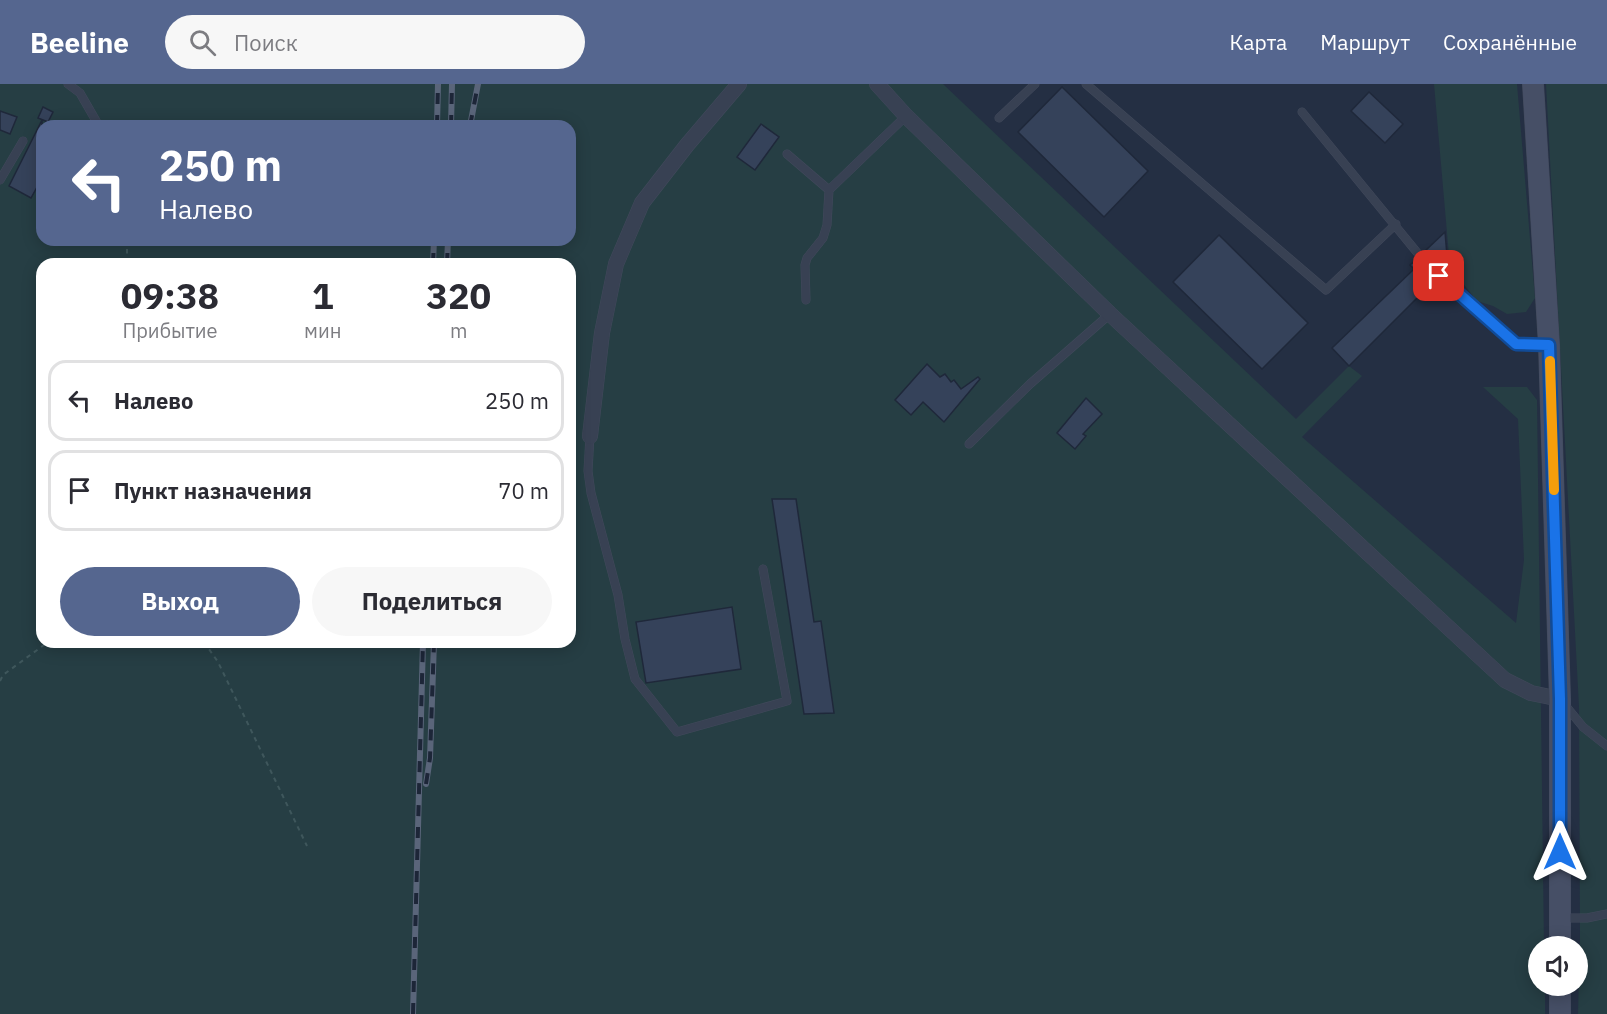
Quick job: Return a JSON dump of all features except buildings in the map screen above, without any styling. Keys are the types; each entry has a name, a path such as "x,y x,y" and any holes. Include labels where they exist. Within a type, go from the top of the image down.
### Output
{"main road":[{"path":"1533,84 1549,345 1560,699 1560,936"},
{"path":"1560,996 1560,1014"}],"street":[{"path":"591,436 602,333 616,264 642,203 739,84"},
{"path":"878,84 906,116 1110,314 1505,680 1531,693 1560,699"}],"lane":[{"path":"68,84 80,93 96,120"},
{"path":"999,118 1035,84"},
{"path":"1086,84 1326,291 1396,224"},
{"path":"1302,112 1420,256"},
{"path":"806,300 805,265 807,258 823,238 827,225 829,190 906,116"},
{"path":"0,180 22,141"},
{"path":"787,154 829,190"},
{"path":"1439,276 1516,344 1549,345"},
{"path":"969,444 1029,384 1110,314"},
{"path":"591,436 588,471 591,493 618,595 624,639 635,679 677,732 787,701 764,569"},
{"path":"1560,699 1583,727 1607,746"},
{"path":"1560,918 1587,918 1607,914"}],"path":[{"path":"0,681 3,675 40,648"},
{"path":"208,648 218,662 307,846"}],"green space":[{"path":"0,84 943,84 1296,419 1349,366 1362,376 1302,437 1516,623 1524,560 1518,419 1483,387 1527,387 1537,400 1544,936 1528,936 1528,996 1545,996 1545,1014 0,1014"},
{"path":"1434,84 1517,84 1535,298 1526,312 1507,314 1477,301 1450,267"},
{"path":"1546,84 1607,84 1607,1014 1578,1014 1578,996 1588,996 1588,936 1580,936 1579,707"}],"railway":[{"path":"437,120 438,84"},
{"path":"451,120 452,84"},
{"path":"471,120 478,84"},
{"path":"433,258 434,246"},
{"path":"447,258 448,246"},
{"path":"413,1014 423,648"},
{"path":"426,784 430,758 434,648"}],"slow traffic":[{"path":"1550,361 1554,490"}],"route":[{"path":"1439,276 1516,344 1549,345 1560,699 1560,852"}]}
